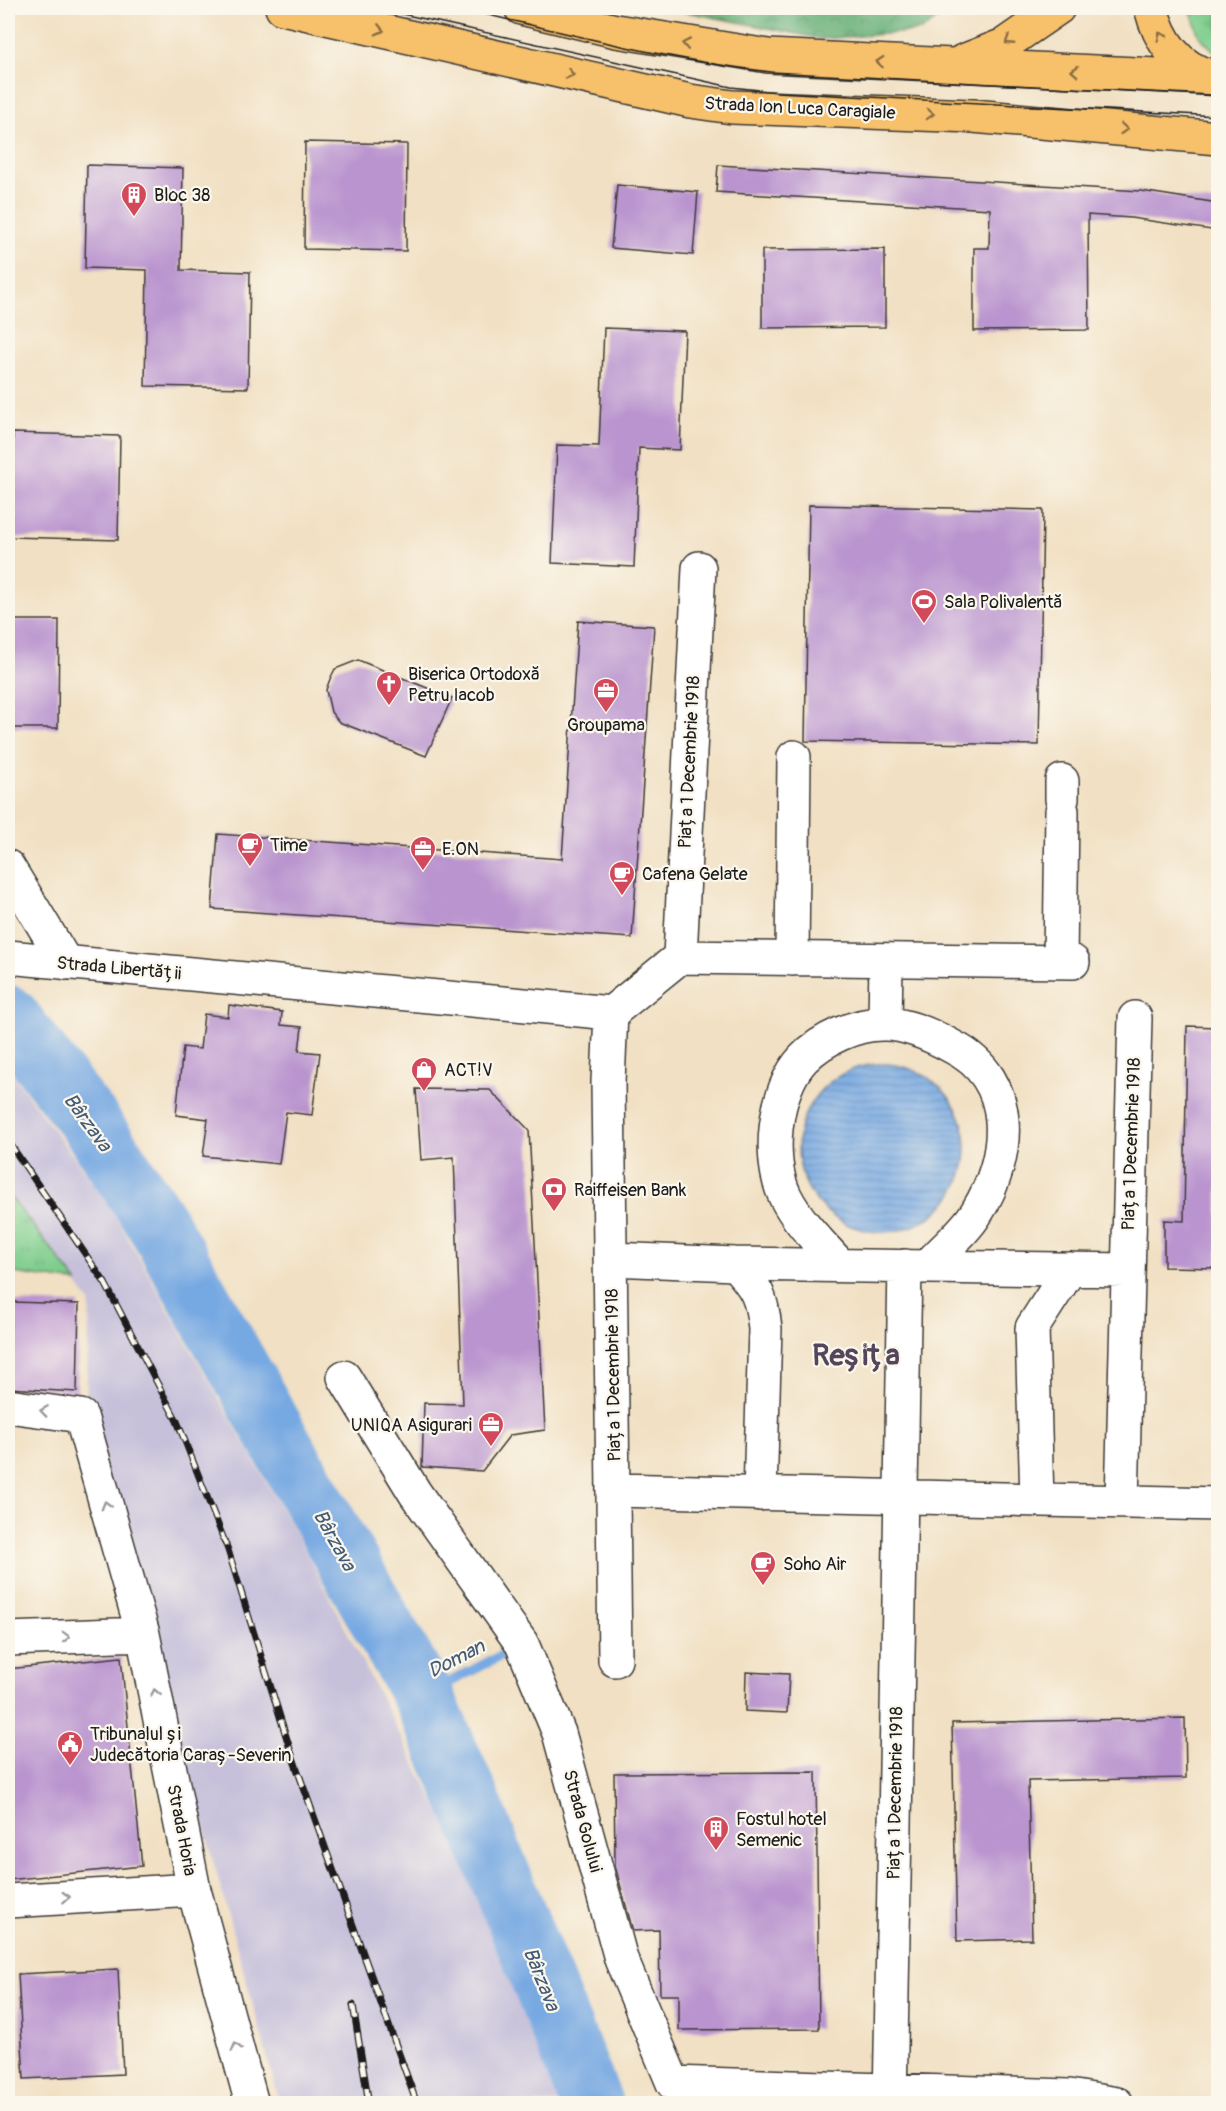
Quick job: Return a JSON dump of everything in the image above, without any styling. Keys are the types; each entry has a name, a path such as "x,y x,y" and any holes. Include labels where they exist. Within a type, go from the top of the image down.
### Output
{"main road":[{"name":"Strada Ion Luca Caragiale","path":"282,8 668,96 732,107 973,116 1218,138"},
{"path":"521,8 616,31 708,48 768,56 1218,78"},
{"path":"953,66 1004,45 1058,8"},
{"path":"1151,8 1158,30 1168,49 1183,64 1199,73 1218,78"}],"street":[{"name":"Piața 1 Decembrie 1918","path":"680,957 699,568"},
{"path":"792,959 794,757"},
{"path":"611,1013 680,957 1066,962 1062,783"},
{"path":"8,867 54,962"},
{"name":"Strada Libertății","path":"8,957 611,1013"},
{"path":"885,1024 886,960"},
{"name":"Piața 1 Decembrie 1918","path":"611,1013 608,1082 615,1660"},
{"name":"Piața 1 Decembrie 1918","path":"1122,1501 1135,1018"},
{"path":"839,1264 804,1224 785,1196 773,1150 781,1098 803,1059 841,1033 885,1024 928,1034 964,1052 991,1078 1003,1117 999,1166 977,1213 916,1266"},
{"path":"611,1259 735,1264 1127,1270"},
{"path":"735,1264 753,1282 763,1311 765,1329 760,1494"},
{"name":"Piața 1 Decembrie 1918","path":"890,2096 900,1497 916,1266"},
{"path":"1037,1500 1032,1328 1070,1269"},
{"name":"Strada Golului","path":"344,1377 415,1493 522,1644 559,1733 621,1959 674,2083 890,2096"},
{"name":"Strada Horia","path":"8,1406 81,1416 143,1634 194,1890 252,2103"},
{"path":"614,1490 1218,1503"},
{"path":"8,1639 143,1634"},
{"path":"8,1901 194,1890"},
{"path":"890,2096 1069,2096 1117,2103"}],"shaded area":[{"path":"8,1069 109,1205 309,1558 447,1826 570,2103 280,2103 86,1399 90,1302 8,1194"}],"green space":[{"path":"667,8 951,8 921,31 822,39"},
{"path":"1190,8 1218,8 1218,55 1199,36"},
{"path":"8,1194 77,1282 8,1272"}],"water":[{"path":"882,1064 898,1065 914,1070 942,1088 960,1116 965,1132 965,1164 960,1180 942,1208 914,1226 898,1231 882,1232 866,1231 850,1226 822,1208 804,1180 799,1164 798,1148 799,1132 804,1116 822,1088 850,1070 866,1065"}],"building":[{"path":"305,142 407,144 406,251 304,249"},
{"path":"87,165 183,168 181,270 250,272 248,388 145,386 147,270 85,268"},
{"path":"718,165 1141,191 1218,203 1218,231 1131,218 1088,215 1089,330 974,331 974,248 989,248 990,209 716,192"},
{"path":"617,185 698,192 693,255 611,248"},
{"path":"885,249 885,327 762,328 762,250"},
{"path":"604,328 685,331 680,450 639,448 634,567 552,563 557,445 599,446"},
{"path":"13,433 120,436 118,540 11,537"},
{"name":"Sala Polivalentă","path":"809,505 1043,510 1039,745 805,741"},
{"path":"8,620 59,620 58,728 8,728"},
{"path":"578,621 654,626 632,938 212,909 218,834 562,859"},
{"name":"Biserica Ortodoxă Petru Iacob","path":"358,660 452,698 426,756 339,722 331,712 326,690 335,669"},
{"path":"229,1005 282,1012 281,1025 302,1027 299,1051 320,1053 312,1115 286,1112 279,1164 203,1156 208,1119 176,1115 183,1047 200,1049 204,1014 228,1017"},
{"path":"1187,1026 1218,1027 1218,1268 1164,1267 1164,1220 1184,1221"},
{"path":"416,1089 490,1090 529,1130 545,1430 510,1435 482,1471 422,1467 424,1403 463,1404 454,1157 421,1160"},
{"path":"11,1302 79,1304 77,1392 9,1388"},
{"name":"Tribunalul și Judecătoria Caraș-Severin","path":"121,1657 142,1866 8,1880 8,1669"},
{"path":"746,1672 789,1674 787,1713 745,1711"},
{"path":"1185,1718 1186,1778 1028,1781 1032,1939 957,1941 952,1723"},
{"name":"Fostul hotel Semenic","path":"816,1772 819,2029 679,2030 679,1995 660,1995 659,1930 633,1931 615,1866 614,1773"},
{"path":"118,1969 123,2074 24,2079 18,1974"}],"waterway":[{"name":"Bârzava","path":"8,1016 91,1124 156,1221 423,1696 478,1821 592,2104"},
{"name":"Doman","path":"423,1696 506,1653"}],"tram line":[{"path":"375,8 731,87 777,92 1218,116"},
{"path":"459,8 653,53 771,72 1218,96"}],"railway":[{"path":"8,1141 105,1283 177,1421 228,1550 291,1752 417,2104"},
{"path":"353,2005 369,2104"}],"place":[{"name":"Bloc 38","path":"134,218"},
{"name":"Sala Polivalentă","path":"924,625"},
{"name":"Biserica Ortodoxă Petru Iacob","path":"389,707"},
{"name":"Groupama","path":"606,714"},
{"name":"Time","path":"250,868"},
{"name":"E.ON","path":"423,872"},
{"name":"Cafena Gelate","path":"622,897"},
{"name":"ACT!V","path":"424,1093"},
{"name":"Raiffeisen Bank","path":"554,1213"},
{"name":"UNIQA Asigurari","path":"491,1448"},
{"name":"Soho Air","path":"763,1587"},
{"name":"Tribunalul și Judecătoria Caraș-Severin","path":"70,1767"},
{"name":"Fostul hotel Semenic","path":"716,1852"}],"district":[{"name":"Reșița","path":"856,1355"}]}
